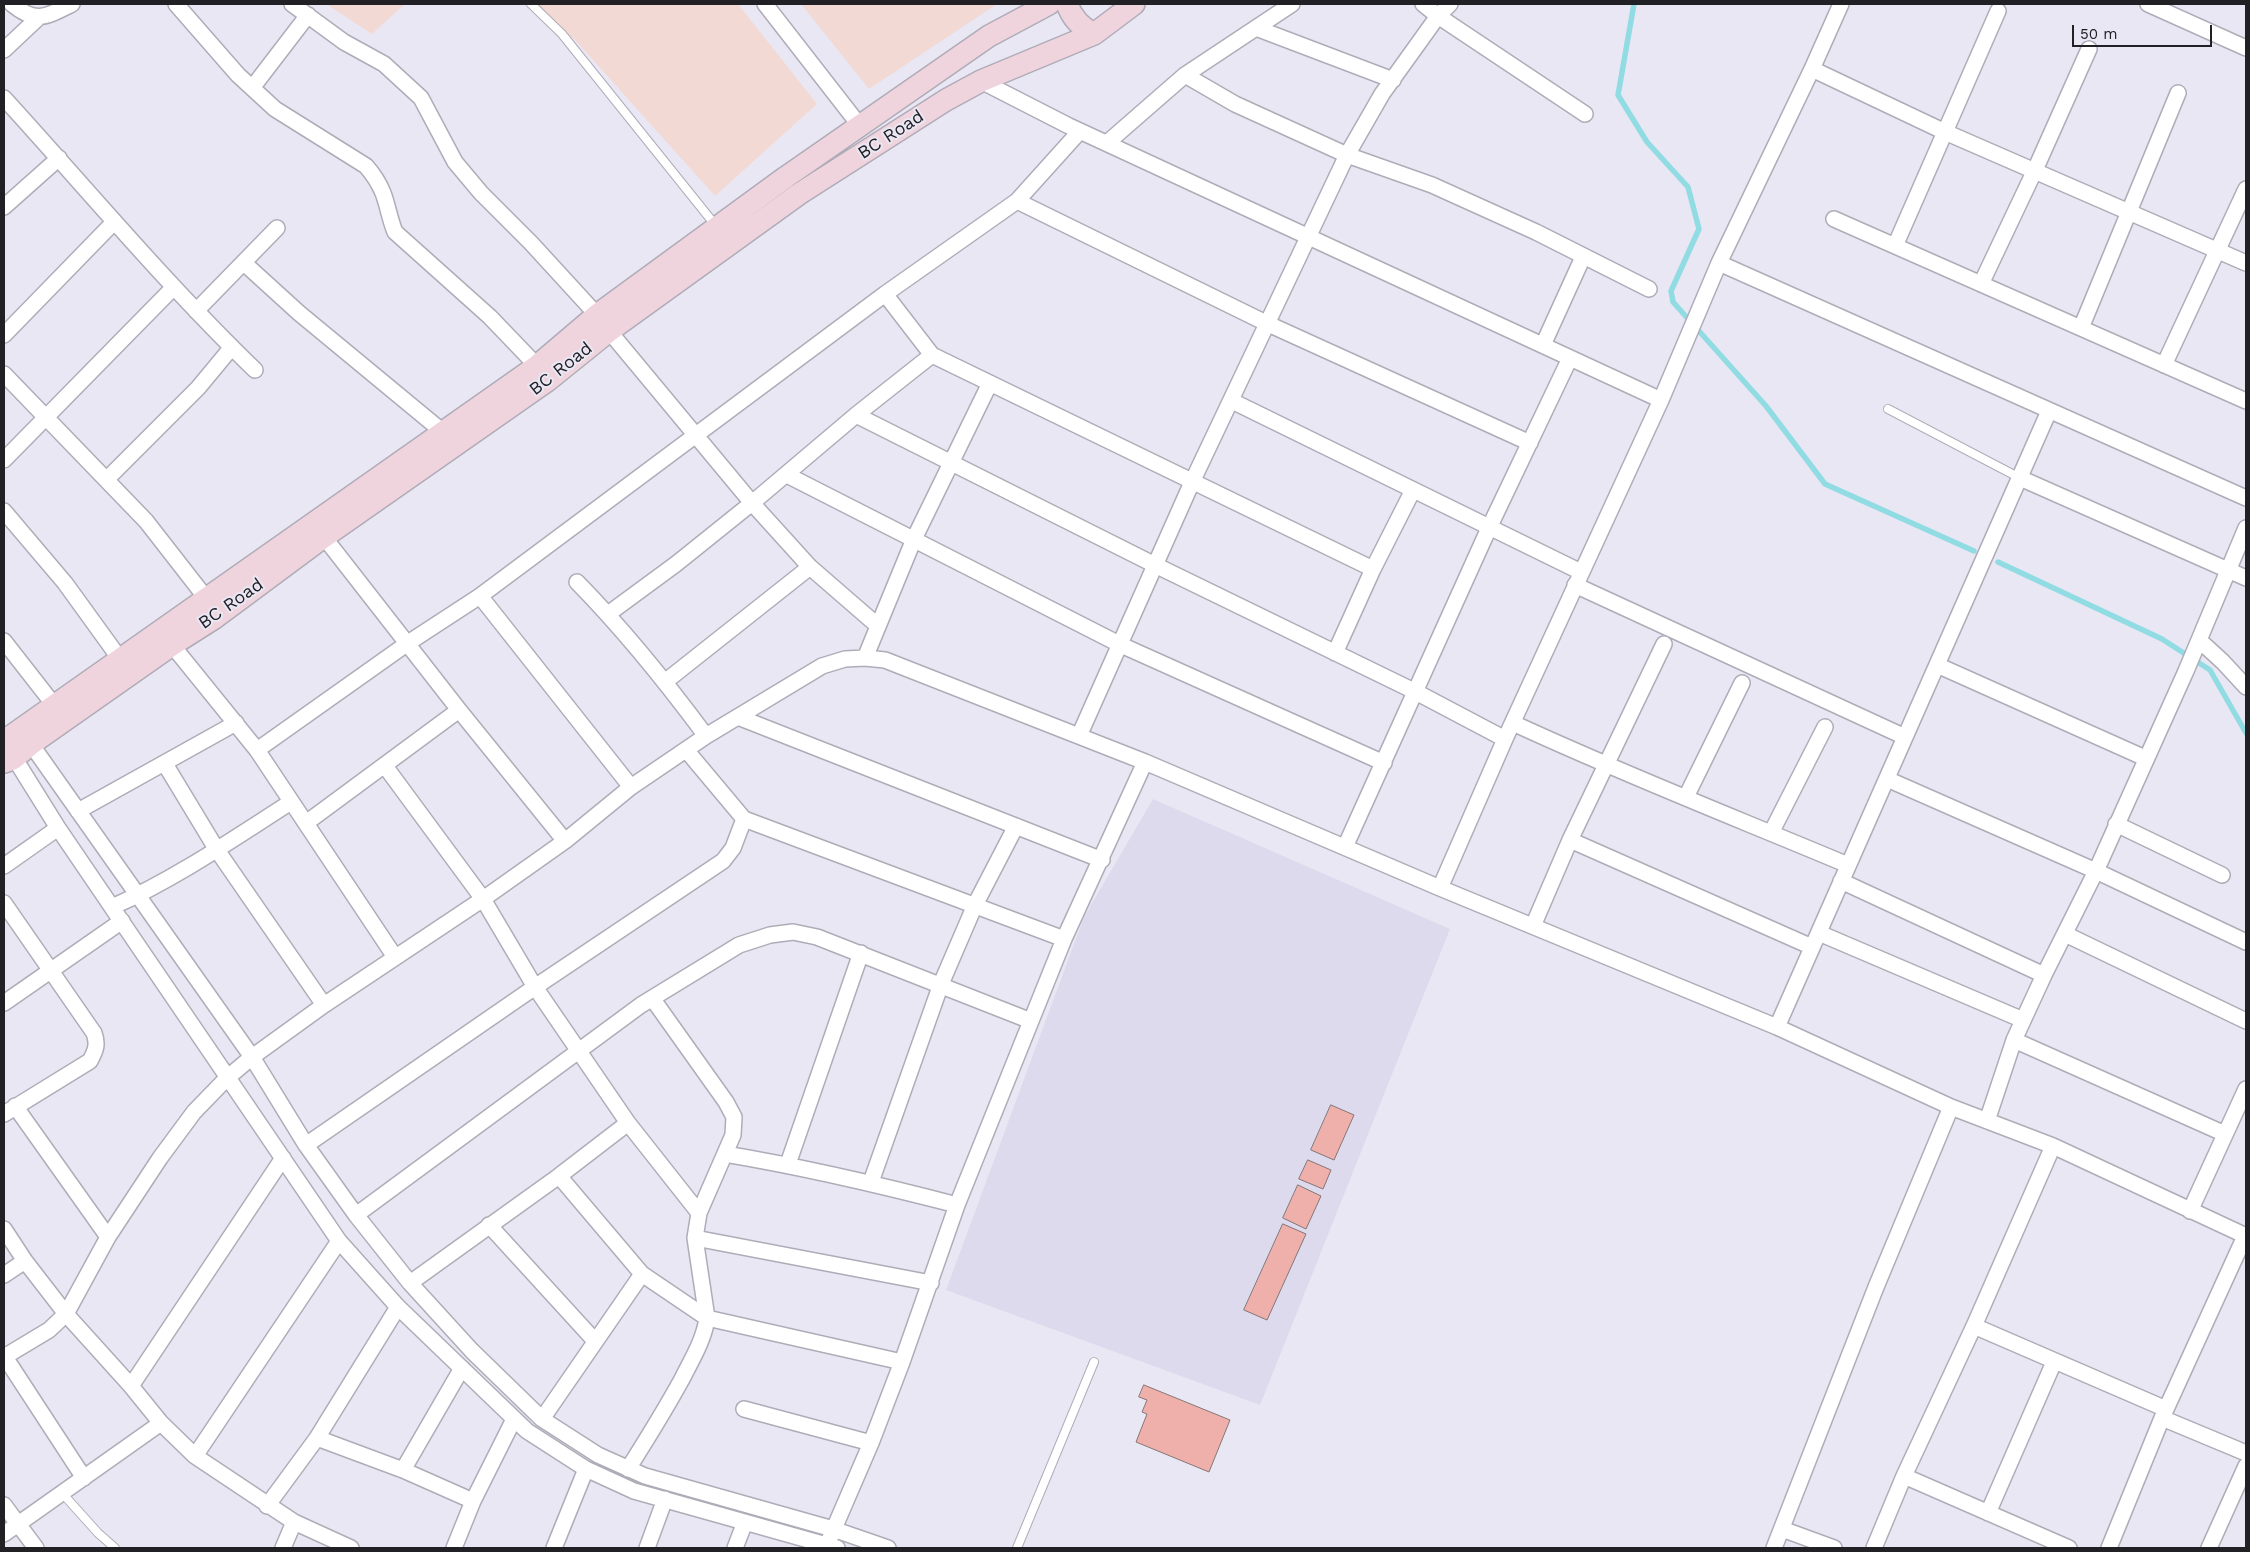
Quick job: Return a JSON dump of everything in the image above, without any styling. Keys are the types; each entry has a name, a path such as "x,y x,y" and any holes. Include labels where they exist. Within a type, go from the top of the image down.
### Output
{"street":[{"path":"12,4 29,16 38,18 49,16 72,4"},
{"path":"176,4 252,88 294,122 366,166 377,180 384,195 388,215 395,232 490,317 537,366"},
{"path":"292,4 344,42 384,64 421,98 455,162 603,323 695,436 810,567 878,626"},
{"path":"765,4 860,126"},
{"path":"11,745 54,705 120,659 212,606 443,432 537,366 603,323 717,227 989,36 1049,4"},
{"path":"1067,4 1070,12 1082,28 1094,34"},
{"path":"1107,143 1185,76 1292,4"},
{"path":"1423,4 1438,16 1585,114"},
{"path":"1079,736 1193,480 1232,401 1266,323 1348,155 1393,80 1438,16 1450,4"},
{"path":"1440,888 1505,738 1661,400 1719,263 1812,70 1841,4"},
{"path":"2148,4 2246,48"},
{"name":"BC Road","path":"11,745 172,645 212,606 324,537 547,381 603,323 946,100 980,81 1094,34 1127,7"},
{"path":"1895,246 1998,10"},
{"path":"252,88 308,15"},
{"path":"4,50 38,18"},
{"path":"1256,28 1393,80"},
{"path":"1981,284 2089,49"},
{"path":"1812,70 1945,132 2246,263"},
{"path":"1185,76 1235,104 1348,155 1432,185 1536,232 1649,289"},
{"path":"980,81 1080,131 1661,400"},
{"path":"2081,328 2178,93"},
{"path":"4,98 173,288 255,370"},
{"path":"256,750 408,643 480,596 885,294 1017,201 1080,131"},
{"path":"4,207 59,158"},
{"path":"2164,365 2246,189"},
{"path":"1017,201 1266,323 1530,443"},
{"path":"1834,219 2246,401"},
{"path":"4,335 114,222"},
{"path":"196,311 277,228"},
{"path":"1543,345 1583,257"},
{"path":"244,263 299,313 443,432"},
{"path":"1719,263 2246,498"},
{"path":"4,460 173,288"},
{"path":"885,294 932,355 1373,569"},
{"path":"107,479 198,388 232,347"},
{"path":"608,614 752,503 856,415 932,355"},
{"path":"1346,847 1489,528 1570,358"},
{"path":"4,374 107,479 146,522 212,606"},
{"path":"865,658 914,539 990,383"},
{"path":"1232,401 1489,528 1578,579 1905,737"},
{"path":"1777,1027 2050,411"},
{"path":"856,415 1505,738"},
{"path":"787,475 1121,645 1384,763"},
{"path":"2020,478 2246,578"},
{"path":"1335,654 1373,569 1413,490"},
{"path":"4,511 65,583 120,659"},
{"path":"1987,1121 2014,1040 2096,871 2145,758 2186,671 2246,528"},
{"path":"324,537 459,710 565,841"},
{"path":"666,681 810,567"},
{"path":"577,582 608,614 666,681 706,736"},
{"path":"480,596 631,787"},
{"path":"4,641 54,705"},
{"path":"1533,926 1570,840 1664,644"},
{"path":"2197,644 2223,662 2246,687"},
{"path":"172,645 236,722 395,957"},
{"path":"84,1478 4,1357 50,1330 66,1314 108,1237 194,1112 227,1078 252,1057 324,1005 483,899 565,841 631,787 706,736 822,666 845,659 865,658 885,660 1146,762 1440,888 1777,1027 1951,1107 2053,1146 2246,1236 2164,1414 2109,1548"},
{"path":"1937,666 2145,758"},
{"path":"1686,797 1742,683"},
{"path":"306,823 459,710"},
{"path":"738,717 1102,860"},
{"path":"78,811 165,764 236,722"},
{"path":"1513,723 1605,766 1686,797 1848,865"},
{"path":"1771,833 1825,727"},
{"path":"11,745 78,811 252,1057 306,1145 356,1215 410,1283 472,1351 542,1418 598,1455 645,1476 833,1529 888,1548"},
{"path":"11,745 58,828 339,1241 398,1307 527,1431 586,1469 634,1490 830,1547 833,1529 871,1443 931,1283 957,1205 1064,939 1146,762"},
{"path":"688,750 744,819 1064,939"},
{"path":"165,764 217,850 324,1005"},
{"path":"385,766 483,899 535,987 628,1123 699,1213"},
{"path":"1886,779 2096,871 2246,942"},
{"path":"112,907 138,896 217,850 291,802"},
{"path":"306,1145 535,987 723,861 733,848 744,819"},
{"path":"2116,824 2222,875"},
{"path":"871,1182 940,984 975,905 1016,826"},
{"path":"4,866 58,828"},
{"path":"1570,840 1812,947"},
{"path":"1842,881 2044,975"},
{"path":"4,903 94,1033 98,1042 90,1061 9,1110 108,1237"},
{"path":"4,1003 122,922"},
{"path":"356,1215 652,998 739,945 770,935 793,932 817,937 1031,1021"},
{"path":"1819,933 2023,1020"},
{"path":"2065,934 2246,1021"},
{"path":"788,1164 861,953"},
{"path":"628,1469 660,1418 698,1349 707,1318 695,1238 699,1213 733,1135 734,1117 726,1102 652,998"},
{"path":"2014,1040 2225,1134"},
{"path":"2190,1211 2246,1089"},
{"path":"1774,1548 1876,1287 1951,1107"},
{"path":"410,1283 488,1225 559,1176 628,1123"},
{"path":"1874,1548 1904,1476 1974,1326 2053,1146"},
{"path":"725,1154 788,1164 871,1182 957,1205"},
{"path":"131,1386 283,1158"},
{"path":"559,1176 642,1274 707,1318 902,1362"},
{"path":"488,1225 596,1341"},
{"path":"4,1229 25,1261 66,1314 131,1386 161,1423 195,1456 267,1506 294,1522 351,1548"},
{"path":"695,1238 931,1283"},
{"path":"195,1456 339,1241"},
{"path":"4,1276 25,1261"},
{"path":"542,1418 642,1274"},
{"path":"267,1506 317,1438 398,1307"},
{"path":"1974,1326 2246,1454"},
{"path":"1988,1513 2054,1362"},
{"path":"402,1470 462,1368"},
{"path":"744,1409 871,1443"},
{"path":"454,1548 473,1501 514,1419"},
{"path":"4,1534 161,1423"},
{"path":"317,1438 402,1470 473,1501"},
{"path":"2209,1548 2246,1466"},
{"path":"554,1548 586,1469"},
{"path":"1904,1476 2069,1548"},
{"path":"647,1548 665,1499"},
{"path":"4,1505 36,1548"},
{"path":"283,1548 294,1522"},
{"path":"735,1548 745,1522"},
{"path":"1782,1528 1834,1548"}],"lane":[{"path":"531,4 562,34 717,227"},
{"path":"1888,409 2020,478"},
{"path":"1017,1548 1094,1362"},
{"path":"62,1493 98,1533 115,1548"}],"shaded area":[{"path":"326,4 405,4 372,34"},
{"path":"530,4 738,4 817,104 715,196 575,40"},
{"path":"801,4 997,4 869,89"},
{"path":"1153,799 1450,929 1260,1405 946,1290 1084,917"}],"building":[{"path":"1331,1105 1354,1115 1334,1160 1311,1150"},
{"path":"1308,1160 1331,1170 1323,1189 1299,1179"},
{"path":"1298,1185 1321,1196 1306,1229 1283,1218"},
{"path":"1283,1224 1306,1234 1267,1320 1244,1310"},
{"path":"1144,1385 1230,1420 1209,1472 1136,1442 1147,1414 1142,1412 1147,1400 1139,1397"}],"waterway":[{"path":"1634,4 1618,95 1647,142 1688,187 1699,229 1671,291 1673,302 1766,406 1825,484 1974,551"},
{"path":"1998,562 2162,639 2210,670 2246,733"}]}
